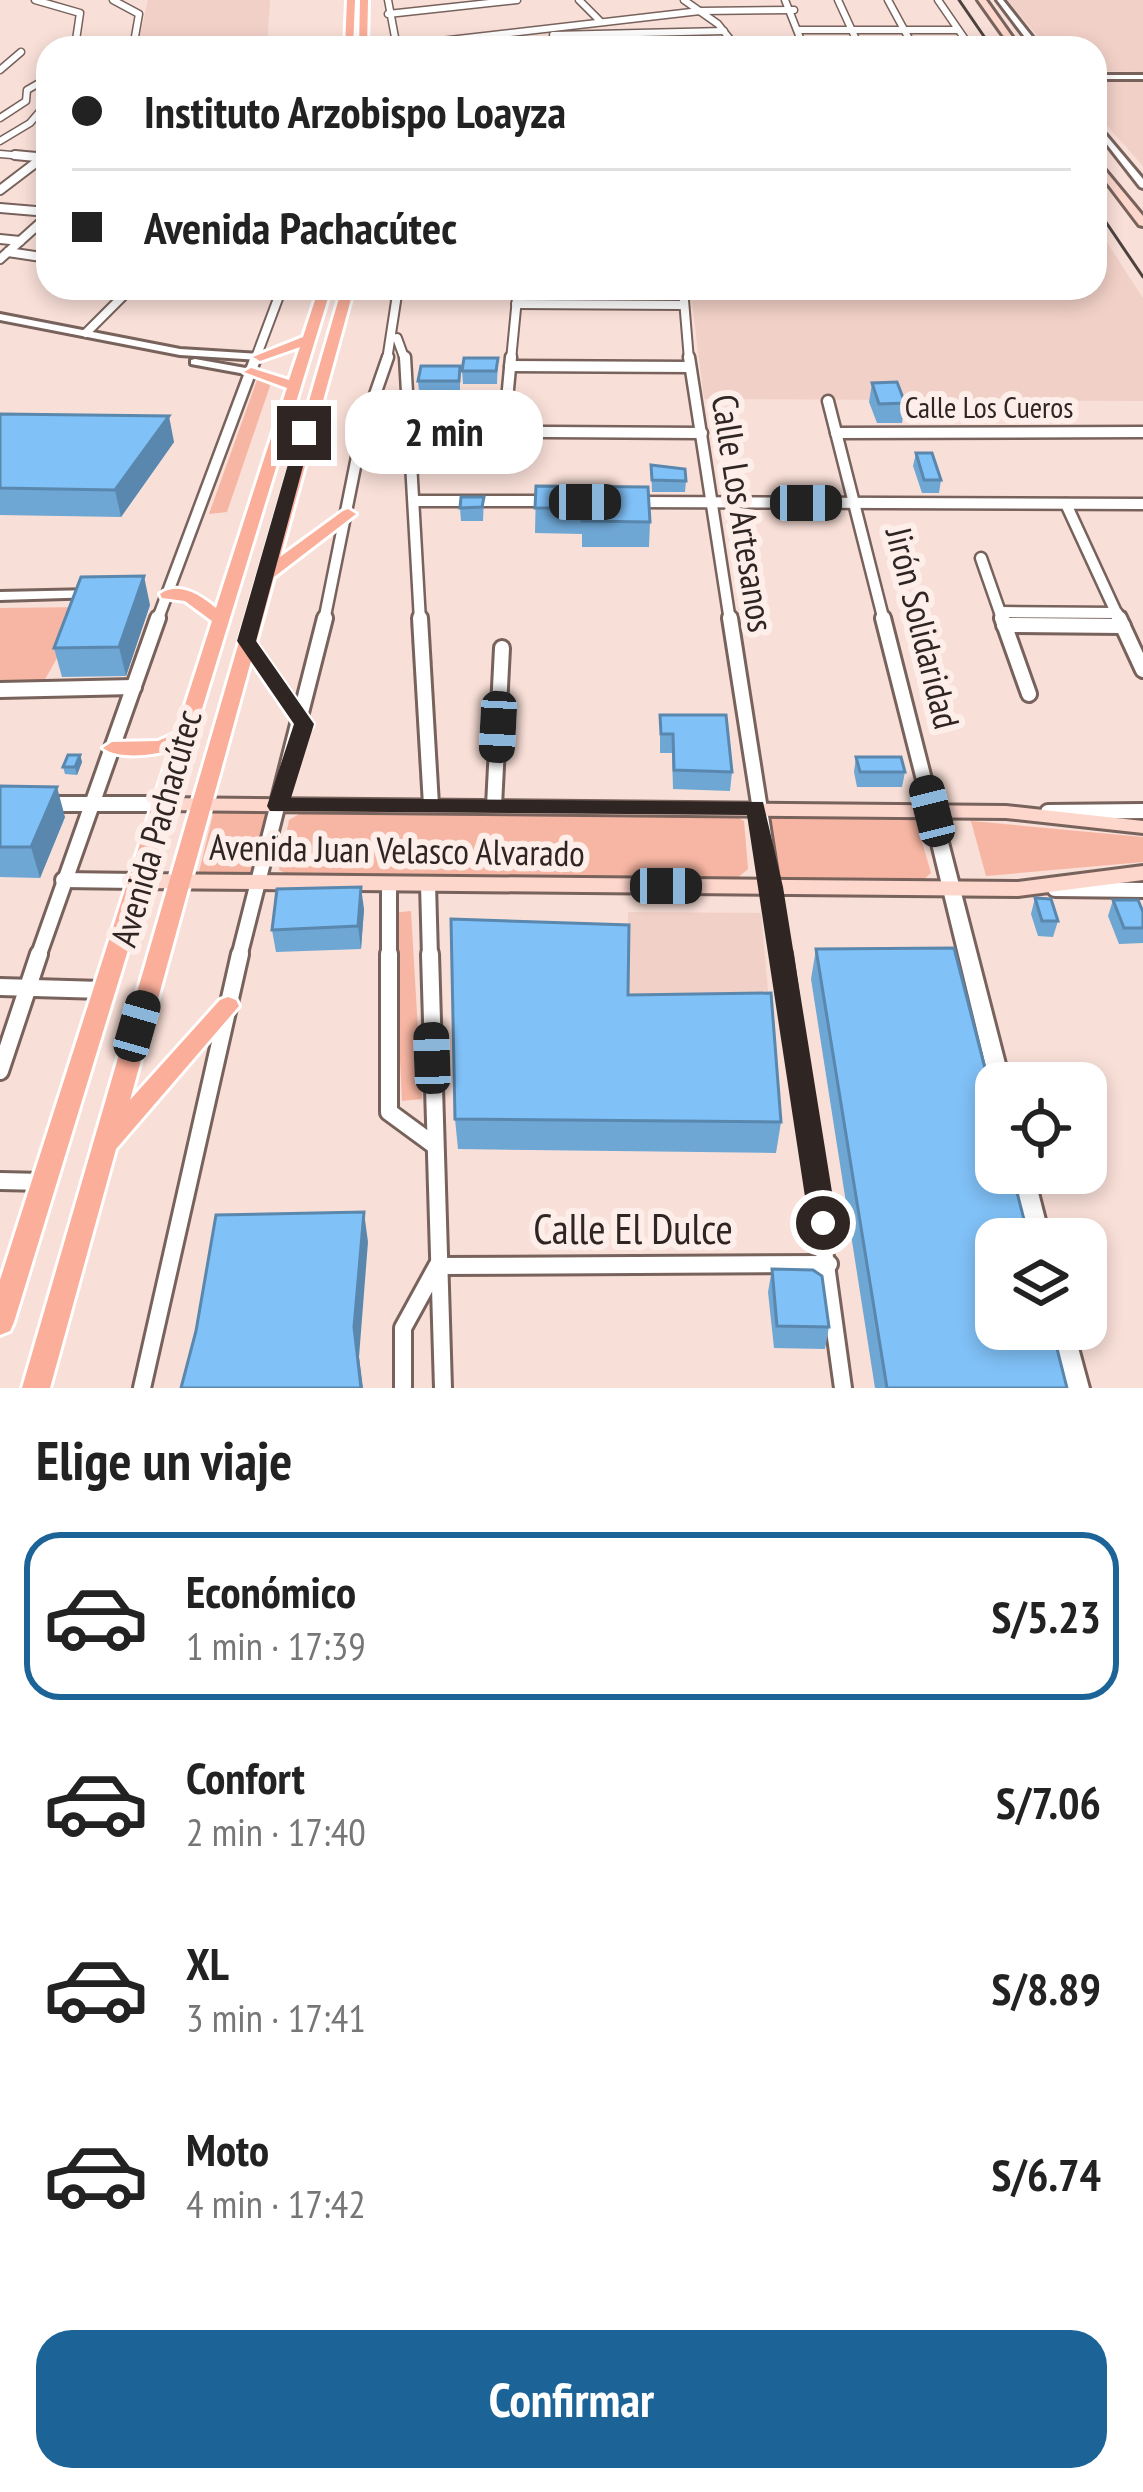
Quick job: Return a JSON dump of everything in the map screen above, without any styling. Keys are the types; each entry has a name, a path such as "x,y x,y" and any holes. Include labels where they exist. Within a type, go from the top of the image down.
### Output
{"main road":[{"path":"349,36 351,0"},
{"path":"363,36 364,0"},
{"path":"970,0 996,36"},
{"path":"982,0 1008,36"},
{"path":"1107,161 1139,206 1143,223"},
{"path":"1107,173 1139,206"},
{"name":"Avenida Pachacútec","path":"0,1322 321,300"},
{"name":"Avenida Pachacútec","path":"36,1388 345,300"},
{"path":"315,319 340,319"},
{"path":"260,357 308,340"},
{"path":"251,372 293,386"},
{"path":"265,576 348,514"},
{"path":"169,594 190,596 220,620"},
{"path":"246,641 304,724"},
{"path":"112,748 161,747 182,737"},
{"name":"Avenida Juan Velasco Alvarado","path":"161,804 1006,812 1143,827"},
{"name":"Avenida Juan Velasco Alvarado","path":"137,881 1018,889 1143,873"},
{"path":"103,1147 228,1006"}],"street":[{"path":"35,0 80,13 77,36"},
{"path":"113,0 139,14 135,36"},
{"path":"388,0 394,36"},
{"path":"388,14 517,0"},
{"path":"579,0 601,22"},
{"path":"684,0 728,36"},
{"path":"788,0 803,36"},
{"path":"838,0 854,36"},
{"path":"888,0 907,36"},
{"path":"938,0 962,36"},
{"path":"1000,0 1028,36"},
{"path":"553,31 700,10 791,10"},
{"path":"800,29 958,30"},
{"path":"553,31 554,36"},
{"path":"476,36 724,31"},
{"path":"0,70 21,52"},
{"path":"1107,75 1143,75"},
{"path":"0,118 26,101 27,90 36,85"},
{"path":"0,141 36,116"},
{"path":"29,123 36,123"},
{"path":"1107,139 1143,185"},
{"path":"0,154 36,156"},
{"path":"0,190 36,163"},
{"path":"0,208 36,212"},
{"path":"4,256 36,226"},
{"path":"0,239 20,241"},
{"path":"4,256 36,257"},
{"path":"86,333 118,300"},
{"name":"Avenida Pachacútec","path":"0,1071 89,803 279,300"},
{"path":"142,1388 228,1006 278,806 304,724 361,431 397,338 398,300"},
{"path":"504,432 516,300"},
{"name":"Calle Los Artesanos","path":"683,300 756,808 829,1264 843,1388"},
{"path":"516,304 684,305"},
{"path":"0,320 228,361 251,372"},
{"path":"0,320 228,361 260,357"},
{"path":"397,338 405,352 416,501 431,806"},
{"path":"510,365 690,367"},
{"name":"Jirón Solidaridad","path":"828,401 995,1062"},
{"path":"361,431 702,433"},
{"name":"Calle Los Cueros","path":"836,433 1143,432"},
{"path":"416,501 552,501"},
{"path":"621,502 1143,505"},
{"path":"1066,504 1143,670"},
{"path":"981,558 1029,694"},
{"path":"0,596 105,594"},
{"path":"147,594 169,594"},
{"path":"1002,618 1120,620"},
{"path":"494,806 502,648"},
{"path":"0,690 134,687"},
{"name":"Avenida Juan Velasco Alvarado","path":"22,804 161,804"},
{"name":"Avenida Juan Velasco Alvarado","path":"1006,812 1143,811"},
{"name":"Avenida Juan Velasco Alvarado","path":"63,880 137,881"},
{"path":"389,884 389,1112 434,1145"},
{"path":"428,884 442,1388"},
{"name":"Avenida Juan Velasco Alvarado","path":"1018,889 1143,890"},
{"path":"0,987 102,990"},
{"path":"0,1180 43,1182"},
{"name":"Calle El Dulce","path":"437,1266 829,1264"},
{"path":"403,1388 403,1328 437,1266"},
{"path":"1067,1350 1077,1388"}],"shaded area":[{"path":"148,0 270,0 268,36 140,36"},
{"path":"1007,0 1143,0 1143,72 1107,71 1107,36 1038,36"},
{"path":"1107,79 1143,79 1143,166 1107,126"},
{"path":"1107,242 1143,298 1143,401 704,399 692,300 1107,300"},
{"path":"257,380 271,383 227,512 209,514"},
{"path":"86,607 44,681 0,682 0,608"},
{"path":"214,810 269,810 254,876 198,876"},
{"path":"306,810 729,812 744,821 748,869 735,880 295,878 279,870 289,820"},
{"path":"778,814 908,816 916,821 931,873 923,880 789,881 776,877 766,820"},
{"path":"971,821 1143,837 1143,862 986,876"},
{"path":"411,911 422,1099 402,1101 393,913"},
{"path":"628,912 761,913 771,1024 627,1026"}],"building":[{"path":"464,358 498,358 496,371 462,371"},
{"path":"421,366 460,366 459,381 418,381"},
{"path":"897,382 905,403 879,404 872,383"},
{"path":"0,414 169,416 115,490 0,488"},
{"path":"916,453 932,453 941,480 924,480"},
{"path":"651,465 685,469 686,481 652,480"},
{"path":"536,486 648,487 650,522 582,521 582,508 535,508"},
{"path":"461,497 484,497 482,507 460,508"},
{"path":"144,576 119,647 54,648 81,577"},
{"path":"660,715 726,715 732,772 674,770 673,734 661,734"},
{"path":"68,755 80,755 75,767 63,767"},
{"path":"856,757 901,757 905,772 860,772"},
{"path":"0,786 57,787 31,847 0,847"},
{"path":"361,887 358,926 272,930 277,889"},
{"path":"1035,898 1051,899 1058,921 1042,921"},
{"path":"1113,900 1138,900 1143,928 1124,928"},
{"path":"451,919 629,925 628,995 771,993 781,1122 455,1119"},
{"path":"954,948 983,1062 975,1062 975,1194 1017,1194 1024,1218 975,1218 975,1350 1057,1350 1067,1388 887,1388 816,949"},
{"path":"364,1212 354,1327 361,1388 181,1388 216,1215"},
{"path":"772,1269 813,1270 822,1276 829,1327 777,1326"}],"railway":[{"path":"959,0 984,36"},
{"path":"1107,224 1143,277"}],"route":[{"path":"304,433 246,641 304,724 278,806 756,808 823,1223"}]}
